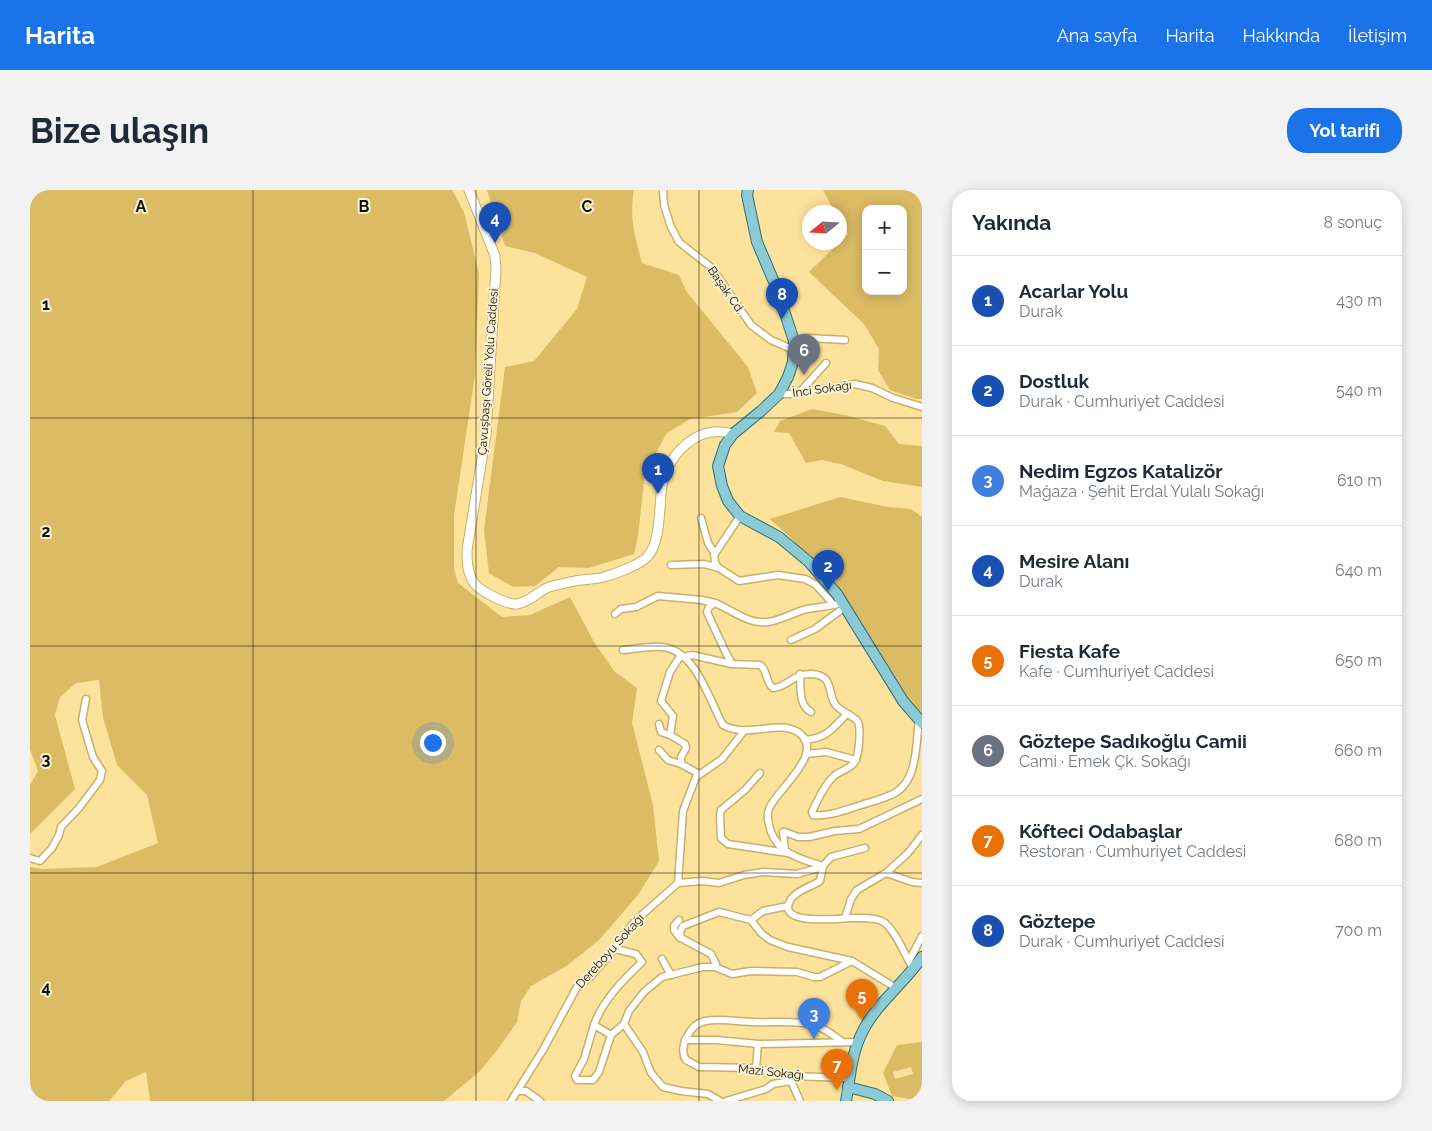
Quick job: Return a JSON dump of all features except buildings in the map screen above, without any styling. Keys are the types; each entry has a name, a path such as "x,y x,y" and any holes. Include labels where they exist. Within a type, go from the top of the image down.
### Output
{"main road":[{"name":"Çavuşbaşı Göreli Yolu Caddesi","path":"469,190 495,256 496,269 486,434 467,550 467,566 474,583 507,603 515,604 530,600 547,588 571,582 603,578 633,566 648,556 657,536 663,484 672,462 682,447 701,434 725,431 733,434"},
{"path":"748,190 747,195 757,242 777,289 794,345 793,362 779,394 733,434 725,445 718,466 728,501 740,516 780,537 809,562 837,594 840,605 903,701 921,721"},
{"path":"846,1101 858,1042 870,1018 896,988 911,965 922,958"},
{"path":"849,1083 888,1101"}],"street":[{"name":"Başak Cd.","path":"663,190 664,205 671,228 678,242 712,268 751,325 771,340 794,345"},
{"path":"794,345 808,338 846,340"},
{"path":"799,393 826,363"},
{"name":"İnci Sokağı","path":"779,394 799,393 855,384 872,388 893,398 922,407"},
{"path":"714,555 740,516"},
{"path":"701,518 715,563 719,568"},
{"path":"670,565 704,564 719,568 740,581 778,575 806,579 840,605"},
{"path":"614,614 621,609 636,607 658,596 715,603 751,621 759,622 772,621 806,609 840,605"},
{"path":"715,603 709,607 707,612 724,651 732,664"},
{"path":"791,640 815,629 840,605"},
{"path":"623,650 664,647 682,656 699,676 723,724 730,728 744,731 773,728 790,729 799,733 805,740 806,754 793,778 769,808 770,829 776,842 787,852"},
{"path":"682,656 692,656 732,664 760,664 764,667 769,685 773,688 777,688 800,674 821,675 827,680 836,707 859,724 859,744 856,760 830,781 814,807 813,815 820,816 848,809 894,793 901,788 913,766 921,721"},
{"path":"670,735 673,716 661,701 670,672 682,656"},
{"path":"800,674 801,698 806,709 811,712"},
{"path":"30,858 40,861 52,848 61,827 79,808 100,780 102,771 93,758 82,720 86,699"},
{"path":"805,740 818,739 831,731 847,714"},
{"path":"659,724 661,732 670,735 686,746 681,757 681,764"},
{"path":"744,731 722,758 696,777 684,811 678,883 702,881 719,883 744,875 763,872 796,874 823,866"},
{"path":"659,750 668,760 681,764 699,774"},
{"path":"806,754 826,752 856,760"},
{"path":"760,773 745,790 721,810 721,838 728,844 787,852 823,866"},
{"path":"787,852 783,832 798,837 809,837 835,831 859,829 922,799"},
{"path":"845,918 851,899 857,890 886,873 908,853 922,835"},
{"path":"865,848 831,857 823,866 820,881 791,898 788,906 790,911 797,916 807,919 872,918 883,922 890,928 911,965"},
{"path":"886,873 922,884"},
{"name":"Dereboyu Sokağı","path":"511,1101 556,1028 577,987 589,978 615,949 629,928 678,883"},
{"path":"751,920 763,911 788,906"},
{"path":"681,938 680,932 683,926 719,912 751,920 761,933 770,940 788,947 852,961 896,988"},
{"path":"679,920 674,926 674,930 681,938 711,954 716,964 714,967"},
{"path":"911,965 922,936"},
{"path":"615,949 636,954 642,962 617,988 596,1018 584,1059 575,1076 577,1080 593,1080 598,1072 611,1035 624,1024 629,1011 644,992 655,982 671,975 703,966 714,967 732,974 751,971 798,972 820,977 852,961"},
{"path":"662,959 671,975"},
{"path":"685,1040 691,1030 703,1022 721,1020 813,1025 828,1031 843,1042"},
{"path":"624,1024 643,1052 651,1073 663,1087 708,1094 720,1101"},
{"path":"594,1025 611,1035"},
{"path":"685,1040 717,1040 758,1044 858,1042"},
{"name":"Mazi Sokağı","path":"685,1040 683,1055 686,1060 699,1066 756,1068 791,1078 849,1083"},
{"path":"756,1068 758,1044"},
{"path":"726,1101 766,1089 773,1084 791,1078 800,1101"},
{"path":"518,1091 526,1091 540,1101"}],"shaded area":[{"path":"30,190 452,190 464,212 479,274 475,375 454,515 454,569 458,583 502,617 530,615 570,597 594,642 614,671 637,688 632,723 653,805 659,861 638,895 600,939 568,965 531,986 521,1001 517,1022 498,1049 479,1072 444,1101 150,1101 146,1072 126,1081 109,1101 44,1101 30,1092 30,867 41,869 97,867 158,843 147,795 117,765 103,717 99,680 76,683 60,697 55,715 75,789 30,834 30,785 38,771 30,749"},
{"path":"487,190 634,190 632,218 642,263 679,275 686,291 748,367 757,393 737,412 690,419 667,433 645,472 638,536 634,554 589,568 559,567 535,586 513,587 489,573 484,530 505,367 534,361 577,309 587,277 535,253 505,246"},
{"path":"823,190 922,190 922,399 916,399 890,390 878,370 879,349 864,324 809,272 832,250 847,250 847,205 831,205"},
{"path":"812,409 845,415 885,426 899,444 922,446 922,487 883,481 841,464 822,460 806,463 789,433 774,432 780,421"},
{"path":"840,497 888,507 911,509 922,517 922,719 904,698 823,573 789,536 770,519"},
{"path":"922,1042 922,1101 892,1096 883,1073 897,1045","holes":["911,1067 913,1074 895,1079 893,1072"]}],"place":[{"name":"Mesire Alanı","path":"495,243"},
{"name":"Göztepe","path":"782,319"},
{"name":"Göztepe Sadıkoğlu Camii","path":"804,375"},
{"name":"Acarlar Yolu","path":"658,494"},
{"name":"Dostluk","path":"828,591"},
{"name":"Fiesta Kafe","path":"862,1020"},
{"name":"Nedim Egzos Katalizör","path":"814,1039"},
{"name":"Köfteci Odabaşlar","path":"837,1090"}]}
